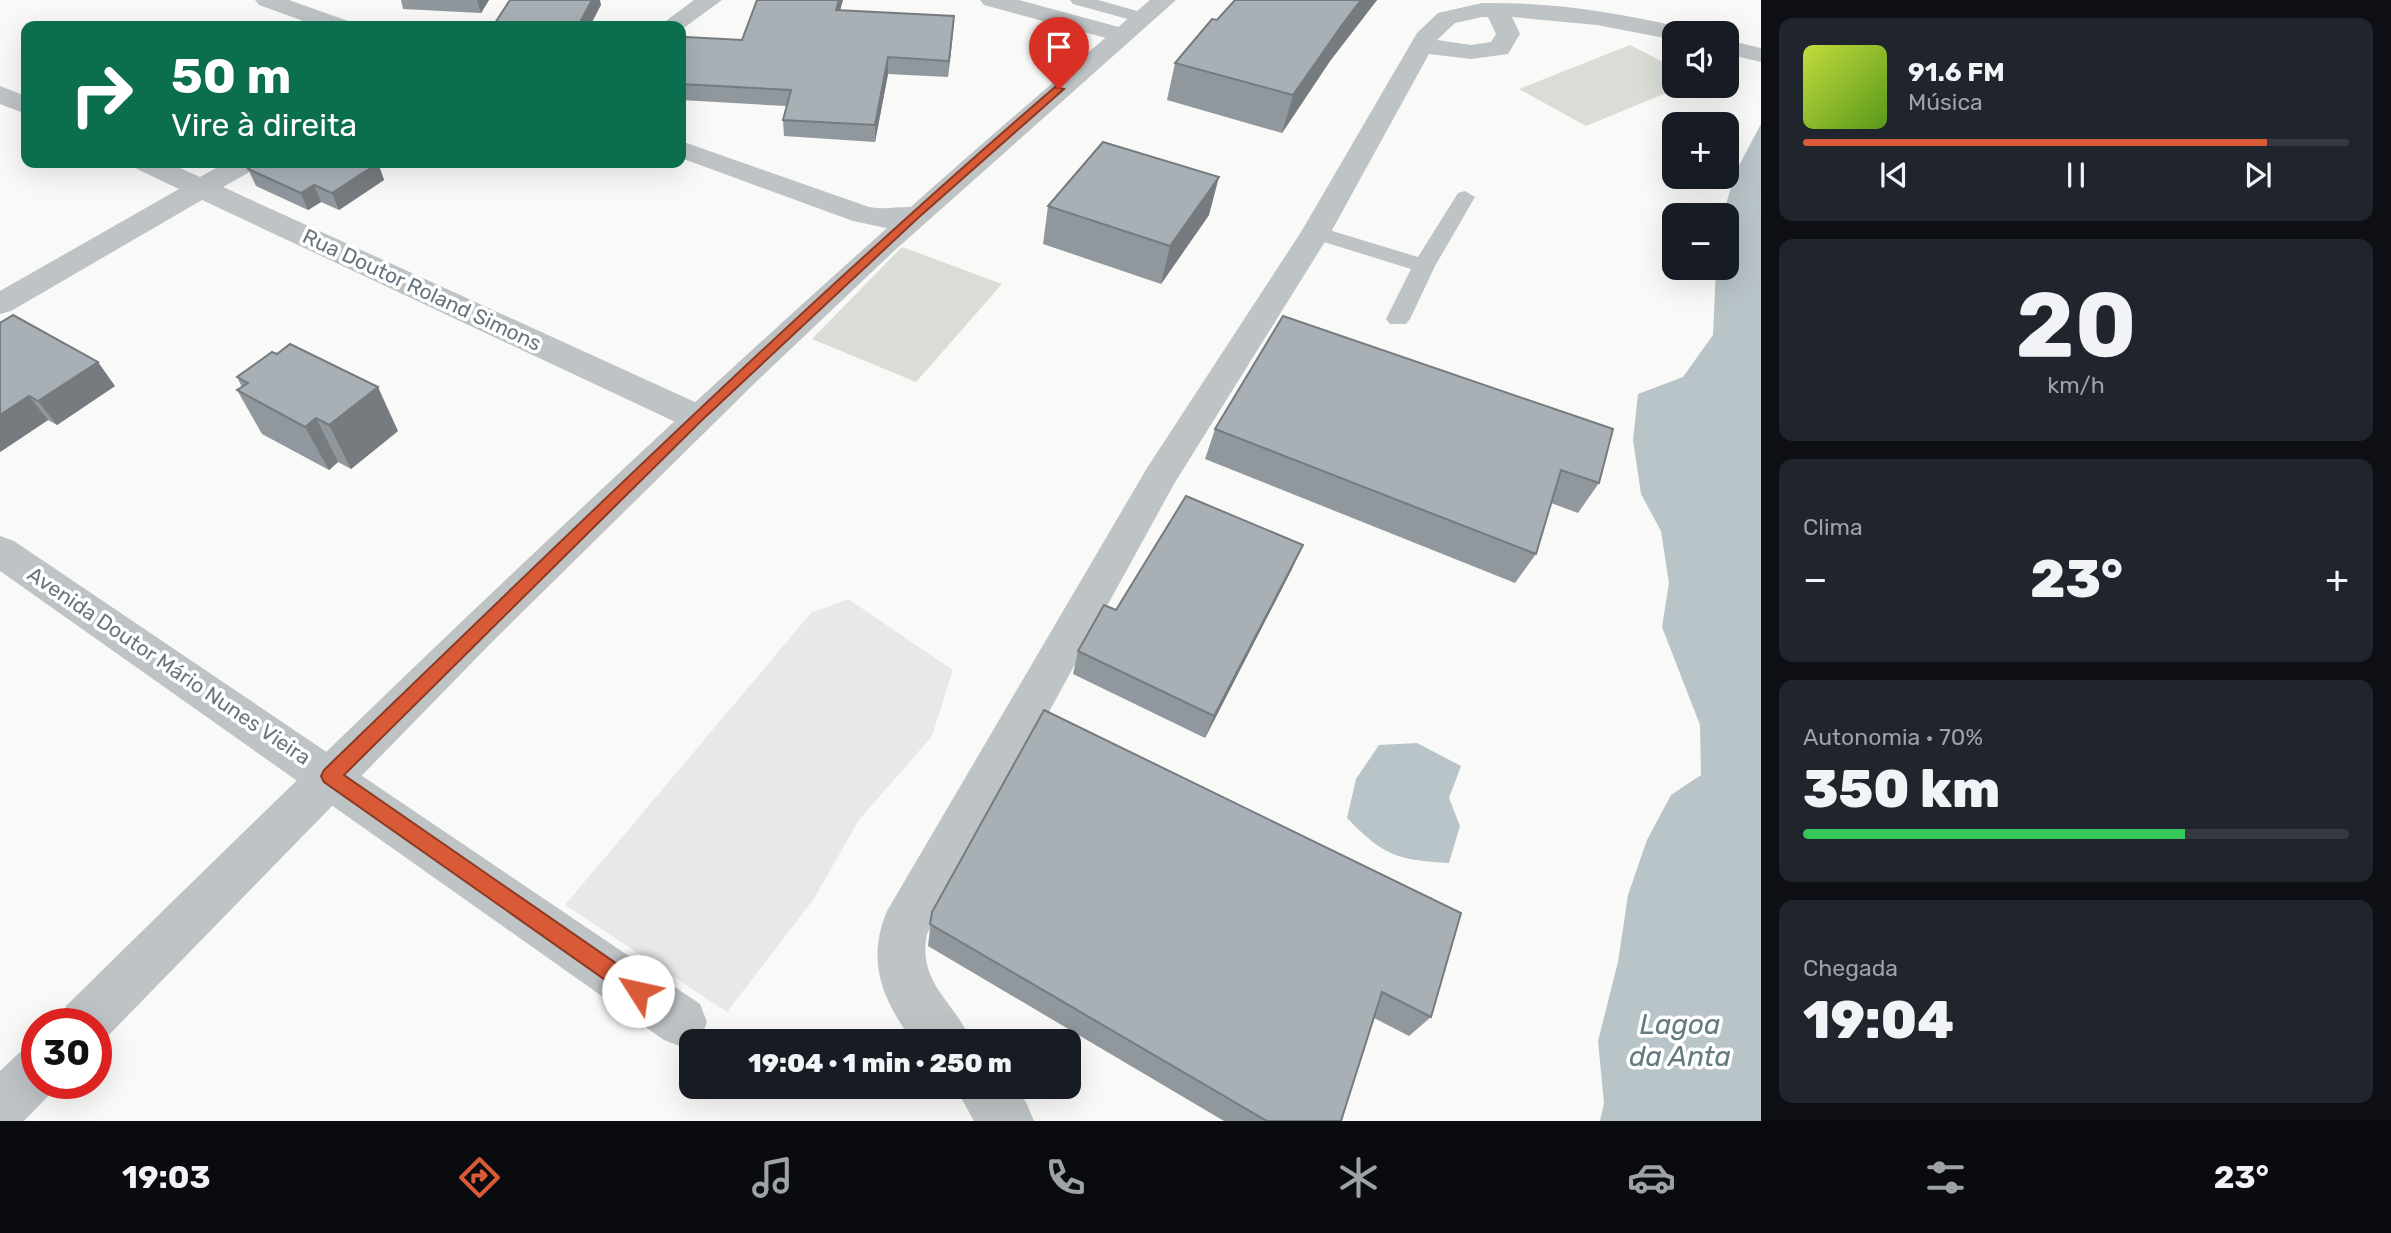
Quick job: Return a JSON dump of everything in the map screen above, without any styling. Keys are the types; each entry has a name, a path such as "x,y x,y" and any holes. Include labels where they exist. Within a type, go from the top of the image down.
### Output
{"street":[{"path":"267,0 325,21"},
{"path":"678,21 710,0"},
{"path":"992,0 1142,18"},
{"path":"936,1029 916,1004 899,968 898,946 904,928 1160,477 1316,232 1422,46 1440,20 1458,13 1497,10 1662,24"},
{"path":"100,1008 330,776 696,417 914,215 1142,18"},
{"path":"1739,50 1761,55"},
{"path":"0,94 21,104"},
{"path":"686,151 863,215 886,219 914,215"},
{"name":"Rua Doutor Roland Simons","path":"158,168 696,417"},
{"path":"0,304 236,168"},
{"name":"Avenida Doutor Mário Nunes Vieira","path":"0,551 330,776 682,1022"},
{"path":"0,1108 21,1087"},
{"path":"990,1099 1007,1121"}],"lane":[{"path":"1079,0 1142,18"},
{"path":"1398,319 1424,266 1465,197"},
{"path":"1316,232 1424,266"}],"shaded area":[{"path":"1630,45 1662,61 1662,95 1586,126 1519,89"},
{"path":"902,247 1002,284 916,382 812,339"},
{"path":"848,599 953,670 932,736 859,820 813,900 727,1012 565,905 811,613"}],"water":[{"name":"Lagoa da Anta","path":"1761,124 1761,1121 1600,1121 1604,1103 1598,1041 1618,962 1628,895 1647,840 1671,795 1701,775 1700,725 1662,627 1669,583 1661,531 1641,494 1633,440 1638,394 1683,377 1713,335 1715,280 1739,280 1739,203 1726,203 1730,189 1739,189 1739,165"},
{"path":"1417,743 1461,766 1449,798 1460,826 1449,863 1416,860 1392,854 1371,841 1347,818 1356,779 1379,745"}],"building":[{"path":"510,0 592,0 581,21 496,21"},
{"path":"757,0 839,0 836,10 954,16 949,61 888,57 875,125 783,120 791,90 686,84 686,37 742,40"},
{"path":"1235,0 1361,0 1293,95 1175,63 1212,19 1217,20"},
{"path":"1103,142 1219,177 1170,246 1048,206"},
{"path":"370,168 332,193 314,185 301,193 248,169"},
{"path":"13,315 98,362 38,401 29,396 0,415 0,323"},
{"path":"1283,316 1613,429 1599,483 1561,470 1536,554 1215,429"},
{"path":"290,344 378,387 329,425 316,418 305,427 237,390 248,383 237,377 272,352 277,354"},
{"path":"1186,496 1303,545 1214,716 1078,651 1104,605 1116,610"},
{"path":"1044,710 1461,913 1431,1017 1382,992 1341,1121 1267,1121 930,924 932,912"}],"route":[{"path":"638,991 330,776 696,417 914,215 1059,89"}]}
